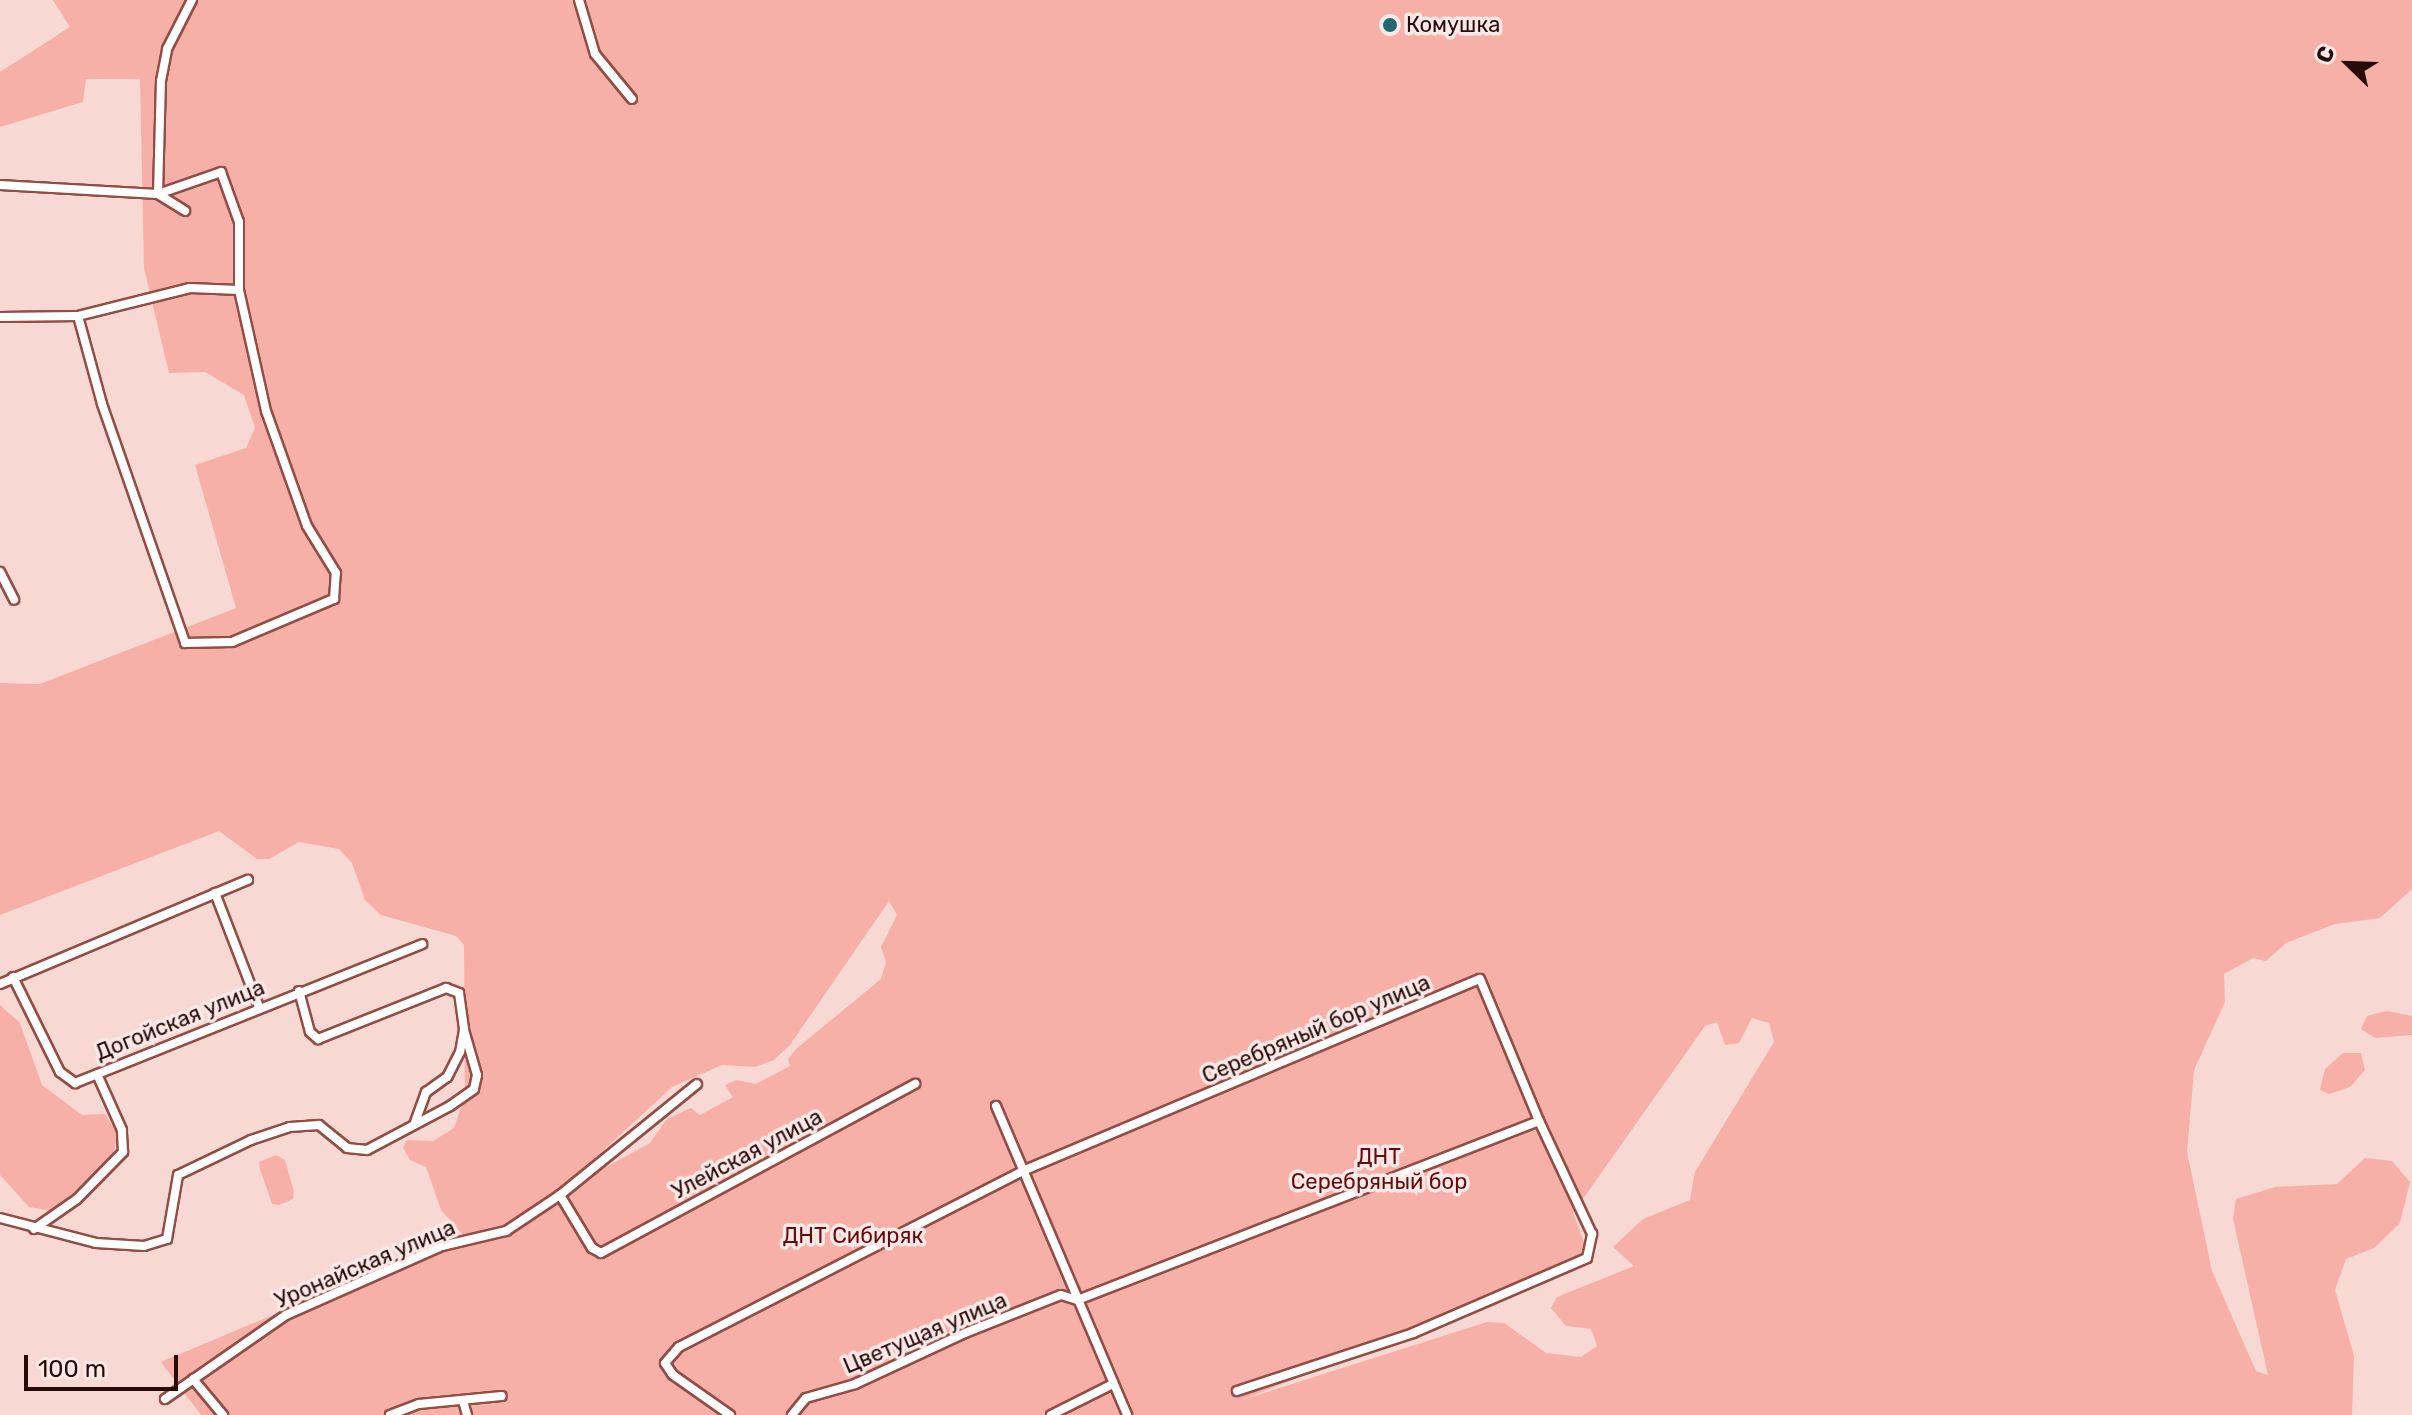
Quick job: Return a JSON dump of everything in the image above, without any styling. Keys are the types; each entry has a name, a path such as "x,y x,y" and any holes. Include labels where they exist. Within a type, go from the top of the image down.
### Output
{"street":[{"path":"158,194 161,81 167,49 192,0"},
{"path":"579,0 595,54 632,99"},
{"path":"0,185 158,194 221,172 239,222 239,290 266,411 307,526 336,573 338,587 334,599 232,642 185,643 102,404 78,316"},
{"path":"158,194 185,211"},
{"path":"0,317 78,316 190,288 239,290"},
{"path":"0,572 14,600"},
{"path":"0,984 248,880"},
{"path":"215,893 259,1007"},
{"name":"Догойская улица","path":"13,977 60,1072 75,1083 422,944"},
{"name":"Серебряный бор улица","path":"1025,1170 1480,979 1539,1121 1592,1234 1587,1258 1413,1333 1237,1391"},
{"name":"Догойская улица","path":"299,991 310,1032 318,1039 446,988 459,993 464,1030"},
{"path":"415,1123 426,1092 447,1077 464,1030"},
{"path":"0,1218 96,1243 144,1246 167,1239 178,1175 251,1140 290,1127 319,1125 347,1148 367,1150 474,1089 477,1075 464,1030"},
{"path":"34,1229 77,1199 123,1152 122,1130 97,1074"},
{"name":"Уронайская улица","path":"165,1399 286,1315 442,1246 506,1231 560,1195 697,1084"},
{"name":"Улейская улица","path":"560,1195 596,1252 915,1084"},
{"path":"996,1106 1127,1415"},
{"path":"1077,1300 1539,1121"},
{"path":"730,1415 673,1375 665,1363 679,1347 1025,1170"},
{"name":"Цветущая улица","path":"792,1415 806,1398 855,1384 965,1333 1061,1295 1077,1300"},
{"path":"193,1379 223,1415"},
{"path":"1051,1415 1113,1384"},
{"path":"390,1415 419,1404 502,1396"},
{"path":"463,1401 467,1415"}],"green space":[{"path":"53,0 2412,0 2412,889 2380,918 2335,924 2286,943 2266,961 2253,958 2224,974 2225,1002 2194,1070 2187,1152 2212,1271 2256,1371 2268,1375 2233,1219 2236,1199 2275,1187 2337,1184 2365,1158 2392,1161 2410,1182 2400,1223 2374,1248 2346,1259 2335,1290 2354,1356 2352,1415 201,1415 161,1362 463,1235 441,1210 426,1167 410,1160 403,1148 407,1140 433,1141 454,1128 465,1095 464,945 456,936 381,915 365,900 352,863 339,849 299,842 269,859 257,859 219,831 0,915 0,683 40,684 236,608 195,465 246,448 255,428 244,395 205,372 169,373 144,268 140,79 86,79 83,102 0,127 0,72 70,27","holes":["889,901 897,915 881,947 886,962 881,979 796,1049 788,1059 790,1066 756,1084 736,1080 725,1085 733,1097 700,1115 691,1108 667,1119 650,1143 555,1195 672,1087 722,1065 755,1067 774,1060 790,1045","1752,1018 1769,1023 1774,1042 1695,1172 1690,1200 1643,1219 1613,1247 1634,1266 1557,1297 1551,1308 1566,1326 1591,1329 1597,1346 1581,1357 1546,1353 1504,1323 1487,1322 1242,1400 1591,1260 1573,1213 1705,1026 1717,1022 1725,1045 1739,1043"]},
{"path":"0,1005 20,1023 42,1085 82,1115 105,1114 118,1135 112,1158 53,1211 29,1207 0,1175"},
{"path":"2387,1011 2412,1016 2412,1035 2375,1038 2361,1029 2367,1016"},
{"path":"2343,1053 2361,1053 2365,1070 2350,1087 2329,1094 2320,1090 2325,1069"},
{"path":"276,1155 285,1160 294,1192 293,1199 279,1205 272,1204 259,1162"}],"place":[{"name":"Комушка","path":"1390,25"}],"park label":[{"name":"ДНТ Серебряный бор","path":"1379,1168"},
{"name":"ДНТ Сибиряк","path":"853,1236"}]}
